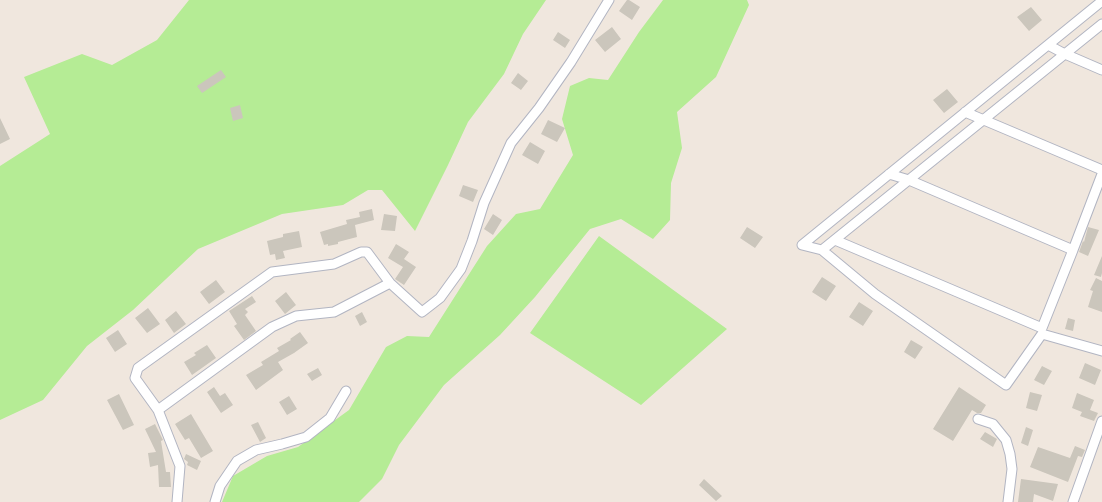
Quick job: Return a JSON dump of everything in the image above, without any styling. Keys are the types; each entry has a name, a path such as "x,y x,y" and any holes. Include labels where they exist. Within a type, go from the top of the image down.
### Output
{"street":[{"path":"177,502 180,466 158,410 135,378 138,368 272,272 334,264 360,252 367,252 390,283 422,312 440,298 461,269 484,202 511,142 539,108 571,62 609,0"},
{"path":"1102,1 802,245 822,250 875,294 1006,385 1042,331 1102,174"},
{"path":"822,250 1102,24"},
{"path":"1048,45 1102,70"},
{"path":"965,112 1102,170"},
{"path":"890,174 909,180 1072,250"},
{"path":"835,240 1042,331 1102,351"},
{"path":"158,410 272,327 296,316 334,312 390,283"},
{"path":"216,502 220,486 236,461 256,450 306,437 330,418 346,391"},
{"path":"978,419 993,424 1006,440 1012,469 1008,502"},
{"path":"1073,502 1102,420"}],"green space":[{"path":"189,0 546,0 523,34 504,74 468,122 415,231 382,190 368,190 343,205 282,214 198,249 133,310 87,346 43,400 0,420 0,166 50,134 24,77 82,54 112,65 157,40"},
{"path":"663,0 747,0 749,5 716,77 677,112 682,148 671,183 670,220 653,239 621,219 590,229 535,297 500,335 444,385 399,445 382,479 359,502 222,502 233,476 267,456 298,447 349,410 386,347 407,336 429,337 487,246 516,214 540,209 573,155 562,119 570,86 589,78 608,80 639,32"},
{"path":"599,236 727,329 641,405 530,333"}],"building":[{"path":"627,0 640,7 632,20 619,11"},
{"path":"1031,7 1042,20 1029,31 1017,17"},
{"path":"612,27 621,39 605,52 595,40"},
{"path":"558,32 570,40 565,48 553,40"},
{"path":"221,70 226,77 202,93 197,86"},
{"path":"518,73 528,81 521,90 511,83"},
{"path":"947,89 958,102 944,113 933,100"},
{"path":"240,105 243,118 233,121 230,108"},
{"path":"0,118 10,139 0,144"},
{"path":"548,120 565,128 557,142 541,134"},
{"path":"530,142 545,151 538,164 522,155"},
{"path":"463,185 478,190 473,202 459,196"},
{"path":"372,209 374,220 355,225 357,237 338,242 338,244 324,245 320,232 347,224 346,220 360,217 359,212"},
{"path":"384,214 397,216 395,231 381,230"},
{"path":"493,214 502,220 493,235 484,229"},
{"path":"747,227 763,237 755,248 740,238"},
{"path":"1088,227 1099,230 1088,256 1079,252"},
{"path":"299,231 302,247 283,251 285,258 276,260 275,254 270,255 267,241 283,237 283,234"},
{"path":"396,244 409,252 404,259 416,267 404,285 395,279 403,267 388,258"},
{"path":"1102,256 1102,273 1101,277 1094,275"},
{"path":"822,277 836,286 826,301 812,292"},
{"path":"1096,278 1102,281 1102,312 1088,307 1093,291 1090,290"},
{"path":"216,280 225,292 209,304 200,292"},
{"path":"286,292 296,305 285,314 275,301"},
{"path":"252,296 256,302 245,309 248,312 245,315 256,331 244,340 234,326 237,324 229,311"},
{"path":"859,302 873,311 863,326 849,317"},
{"path":"148,308 160,324 147,333 135,318"},
{"path":"176,311 186,324 174,333 165,320"},
{"path":"362,312 367,322 360,326 355,316"},
{"path":"1068,318 1075,320 1073,331 1065,329"},
{"path":"118,330 127,344 115,352 106,338"},
{"path":"300,332 308,343 278,362 283,370 256,390 246,375 263,365 261,362 279,351 277,348"},
{"path":"911,340 923,347 915,359 904,352"},
{"path":"207,345 216,358 192,375 184,362 196,355 194,353"},
{"path":"1085,363 1101,370 1095,385 1079,378"},
{"path":"1042,366 1052,371 1044,385 1034,380"},
{"path":"318,368 322,375 312,381 307,374"},
{"path":"214,387 220,396 225,393 233,405 221,413 207,392"},
{"path":"959,387 986,405 981,413 972,410 953,441 933,429"},
{"path":"1030,392 1042,395 1037,411 1026,408"},
{"path":"1077,393 1094,400 1090,410 1098,413 1094,421 1080,416 1082,412 1072,408"},
{"path":"119,394 134,425 123,430 107,400"},
{"path":"289,396 297,409 287,415 279,402"},
{"path":"191,414 213,451 201,458 189,438 185,440 175,424"},
{"path":"258,422 266,438 260,442 251,425"},
{"path":"155,424 163,440 161,441 166,472 170,472 171,487 159,487 158,465 150,467 148,453 156,452 145,429"},
{"path":"1026,427 1033,430 1028,446 1021,443"},
{"path":"985,432 997,439 993,447 980,439"},
{"path":"1075,446 1085,450 1082,457 1078,456 1068,482 1030,467 1038,447 1070,458"},
{"path":"186,454 201,461 197,470 187,465 188,462 184,459"},
{"path":"704,479 722,496 716,501 699,485"},
{"path":"1021,479 1058,484 1053,501 1034,494 1033,502 1018,502"}]}
